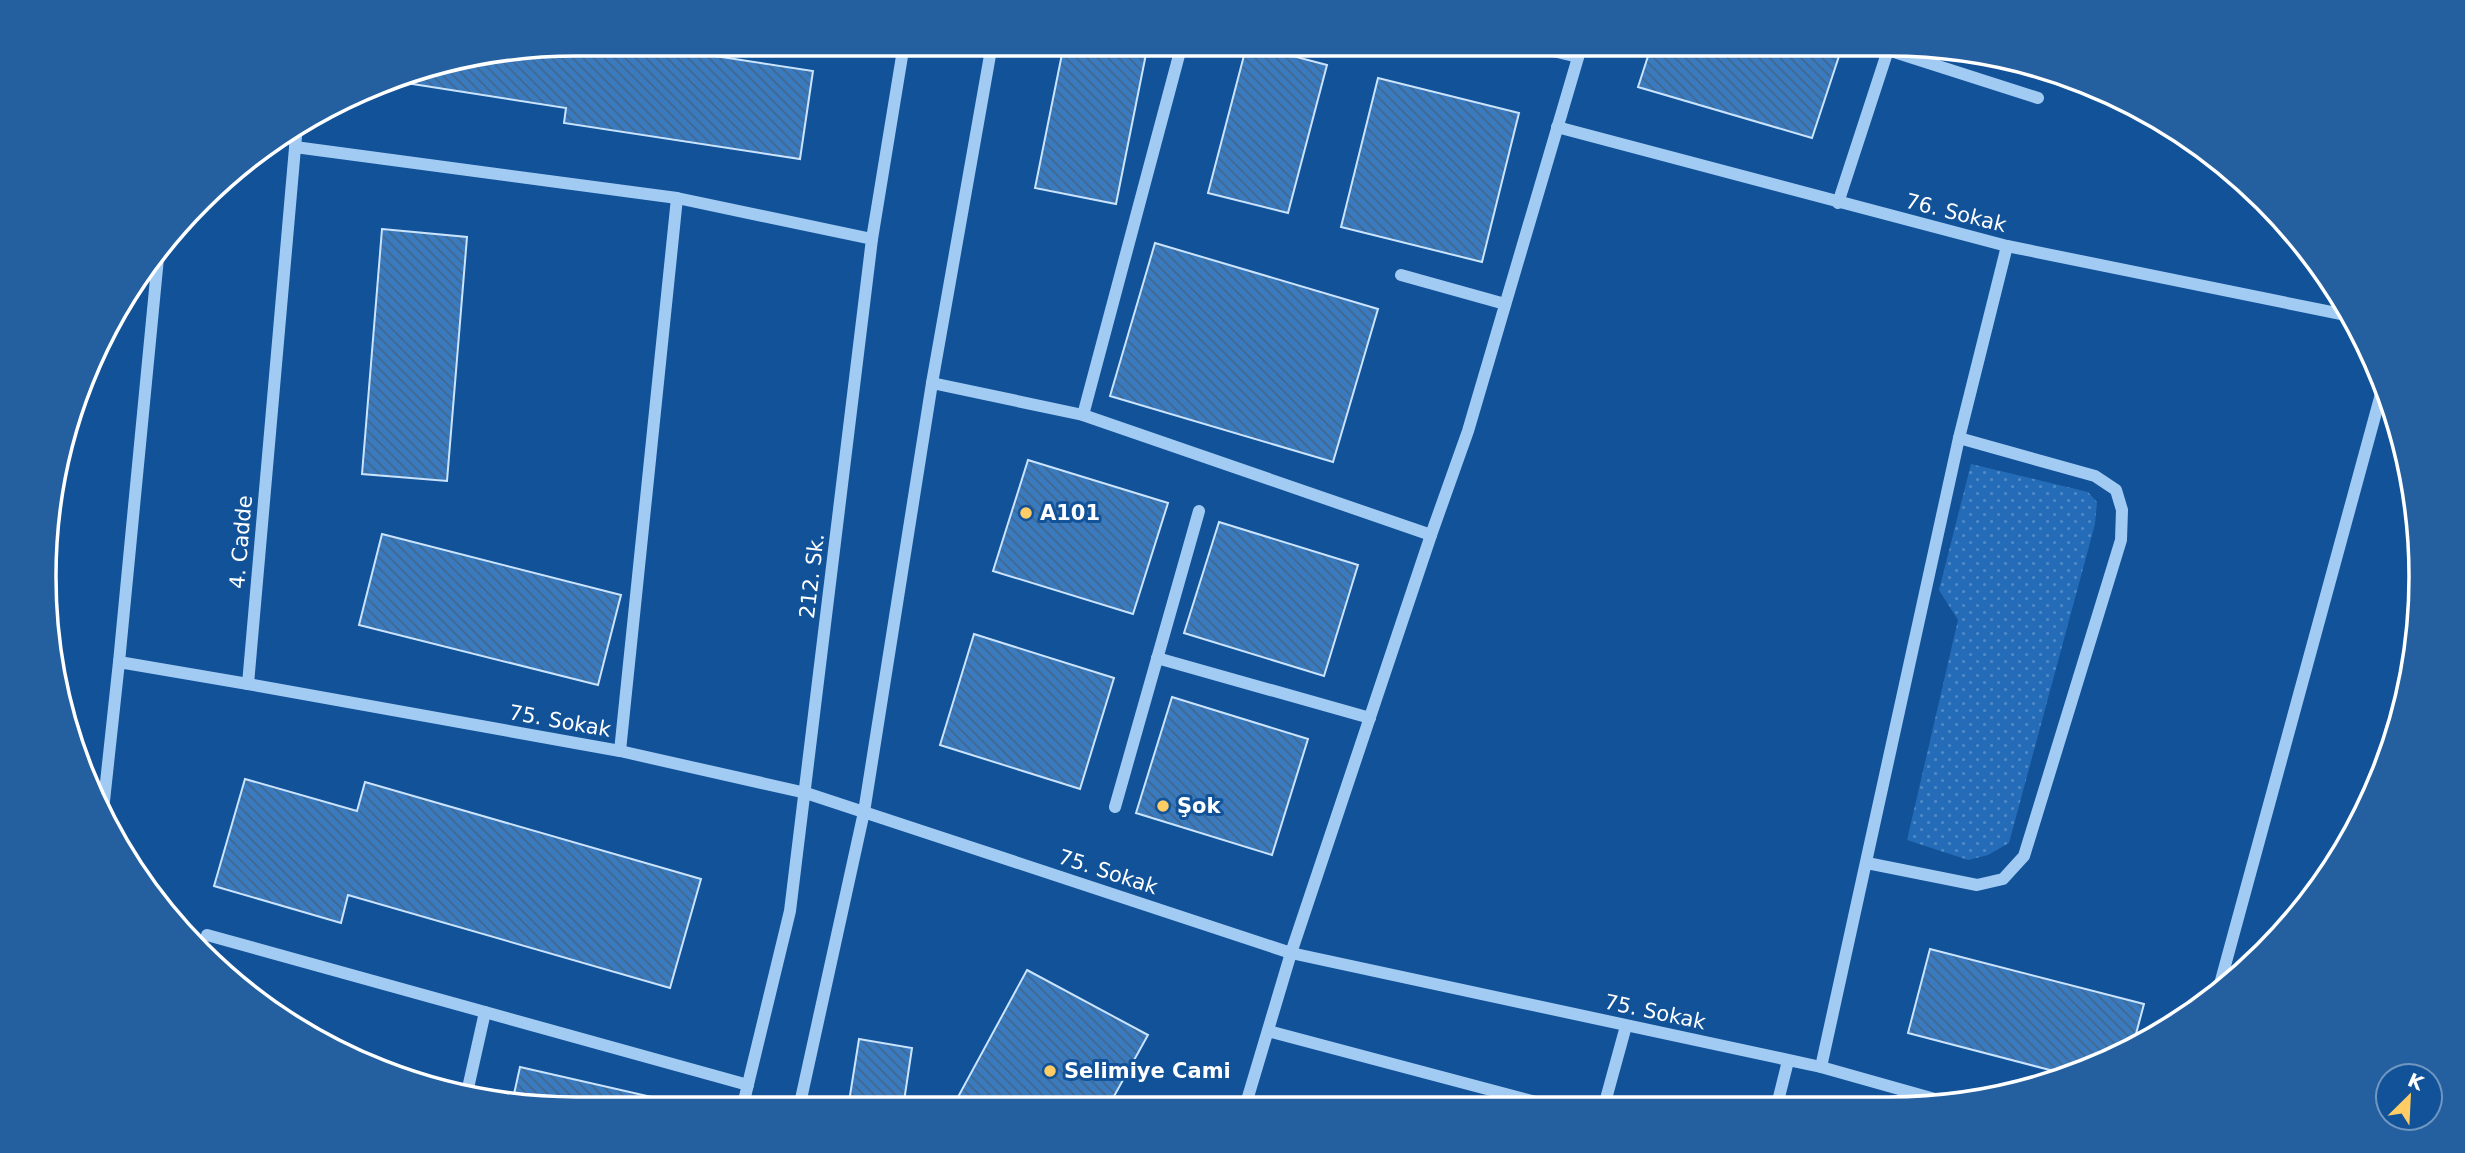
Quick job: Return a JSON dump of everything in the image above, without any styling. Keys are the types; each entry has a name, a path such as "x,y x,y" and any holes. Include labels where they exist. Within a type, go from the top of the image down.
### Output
{"street":[{"name":"212. Sk.","path":"745,1097 790,911 872,239 902,56"},
{"path":"801,1097 864,812 932,383 990,56"},
{"path":"1083,415 1179,56"},
{"path":"1248,1097 1291,953 1468,431 1578,57 1574,56"},
{"path":"1838,203 1886,56"},
{"path":"1918,57 2038,98"},
{"name":"76. Sokak","path":"1557,127 2007,246 2337,313"},
{"name":"4. Cadde","path":"248,684 296,139"},
{"path":"295,146 677,198 872,239"},
{"path":"620,751 677,198"},
{"path":"1821,1067 1959,438 2007,246"},
{"path":"105,795 157,270"},
{"path":"1401,275 1505,304"},
{"path":"932,383 1083,415 1431,535"},
{"path":"2222,976 2379,403"},
{"path":"1867,863 1977,885 2003,879 2024,856 2121,540 2122,510 2116,490 2095,476 1959,438"},
{"path":"1115,807 1199,510"},
{"path":"1157,658 1370,718"},
{"path":"119,662 248,684"},
{"name":"75. Sokak","path":"248,684 620,751 806,793 1291,953 1821,1067 1924,1096"},
{"path":"207,936 748,1085"},
{"path":"469,1085 485,1012"},
{"path":"1606,1097 1626,1026"},
{"path":"1268,1031 1517,1097"},
{"path":"1779,1097 1788,1061"}],"shaded area":[{"path":"1971,464 2088,492 2097,502 2095,524 2009,843 1988,855 1968,860 1907,840 1958,620 1939,590"}],"building":[{"path":"715,56 813,71 800,159 564,123 566,108 410,84 475,66 542,57"},
{"path":"1062,56 1146,56 1116,204 1035,188"},
{"path":"1244,56 1293,56 1327,65 1288,213 1208,193"},
{"path":"1648,56 1839,56 1812,138 1638,87"},
{"path":"1378,78 1519,113 1482,262 1341,227"},
{"path":"382,229 467,237 447,481 362,474"},
{"path":"1155,243 1378,309 1333,462 1110,396"},
{"path":"1028,460 1168,503 1133,614 993,571"},
{"path":"1219,522 1358,565 1324,676 1184,633"},
{"path":"382,534 621,595 598,685 359,625"},
{"path":"974,634 1114,678 1080,789 940,745"},
{"path":"1172,697 1308,739 1272,855 1136,813"},
{"path":"245,779 357,811 365,782 701,879 670,988 348,895 341,923 214,886"},
{"path":"1930,949 2144,1004 2136,1034 2088,1057 2051,1070 1908,1033"},
{"name":"Selimiye Cami","path":"1027,970 1148,1035 1114,1097 958,1097"},
{"path":"859,1039 912,1048 905,1097 850,1097"},
{"path":"520,1067 652,1097 576,1097 514,1093"}],"place":[{"name":"A101","path":"1026,513"},
{"name":"Şok","path":"1163,806"},
{"name":"Selimiye Cami","path":"1050,1071"}]}
